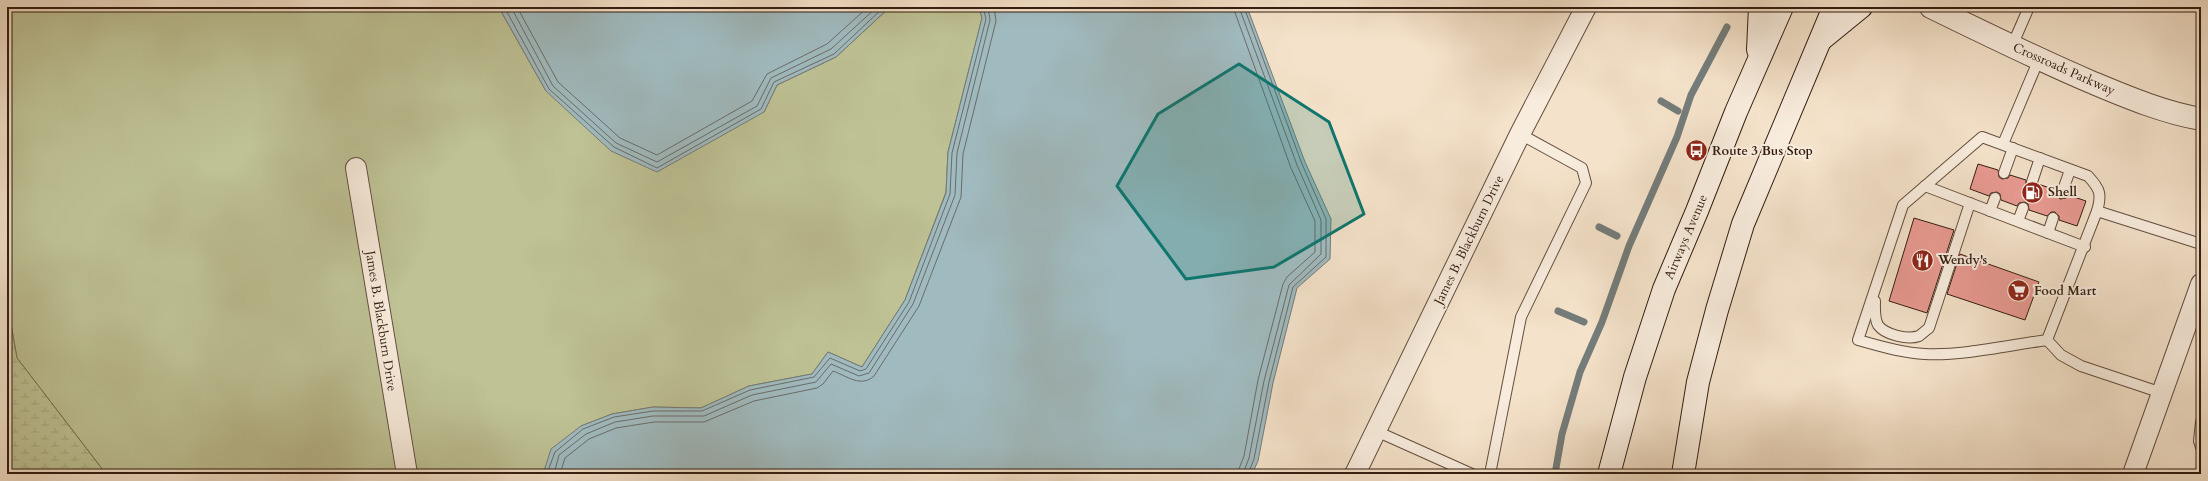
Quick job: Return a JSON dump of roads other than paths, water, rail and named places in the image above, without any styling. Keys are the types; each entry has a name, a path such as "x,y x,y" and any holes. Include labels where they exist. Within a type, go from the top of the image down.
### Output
{"main road":[{"path":"1757,65 1760,7"},
{"name":"Airways Avenue","path":"1609,474 1635,377 1664,289 1782,7"},
{"path":"1683,474 1698,382 1717,310 1743,224 1834,7"},
{"path":"1820,40 1861,7"},
{"name":"Crossroads Parkway","path":"1931,7 2039,59 2146,105 2182,116 2201,119"}],"street":[{"name":"James B. Blackburn Drive","path":"1355,474 1520,134 1586,7"},
{"name":"James B. Blackburn Drive","path":"356,168 407,474"},
{"path":"2133,474 2201,284"}],"lane":[{"path":"2012,46 2030,7"},
{"path":"2004,173 2008,146 2039,59"},
{"path":"1490,474 1521,317 1586,183 1582,168 1520,134"},
{"path":"1982,136 2088,176 2098,187 2100,200 2097,211 2085,247 2047,340 1970,351 1925,354 1893,350 1858,340 1903,205 1982,136"},
{"path":"2032,182 2040,158"},
{"path":"2062,193 2070,170"},
{"path":"1925,186 2085,247"},
{"path":"1990,211 1995,198"},
{"path":"1875,291 1875,314 1878,325 1885,331 1907,338 1919,336 1928,328 1970,203"},
{"path":"2018,221 2022,208"},
{"path":"2097,211 2201,244"},
{"path":"2048,233 2053,218"},
{"path":"2047,340 2061,356 2081,366 2162,393"},
{"path":"2201,422 2199,440 2201,447"},
{"path":"1376,431 1472,474"}],"water":[{"path":"502,7 890,7 836,57 777,85 764,112 657,172 611,151 546,91 502,13"},
{"path":"979,7 1247,7 1305,162 1331,219 1330,259 1297,288 1273,383 1258,461 1252,474 546,474 545,468 551,449 581,426 612,414 653,407 701,408 749,386 812,374 828,352 862,367 905,300 946,193 948,152 982,18"}],"waterway":[{"path":"1555,474 1562,434 1580,372 1602,322 1629,246 1677,137 1691,95 1727,27"},
{"path":"1661,101 1678,111"},
{"path":"1599,227 1617,236"},
{"path":"1558,311 1584,322"}],"place":[{"name":"Route 3 Bus Stop","path":"1697,151"},
{"name":"Shell","path":"2033,192"},
{"name":"Wendy's","path":"1923,260"},
{"name":"Food Mart","path":"2018,291"}]}
